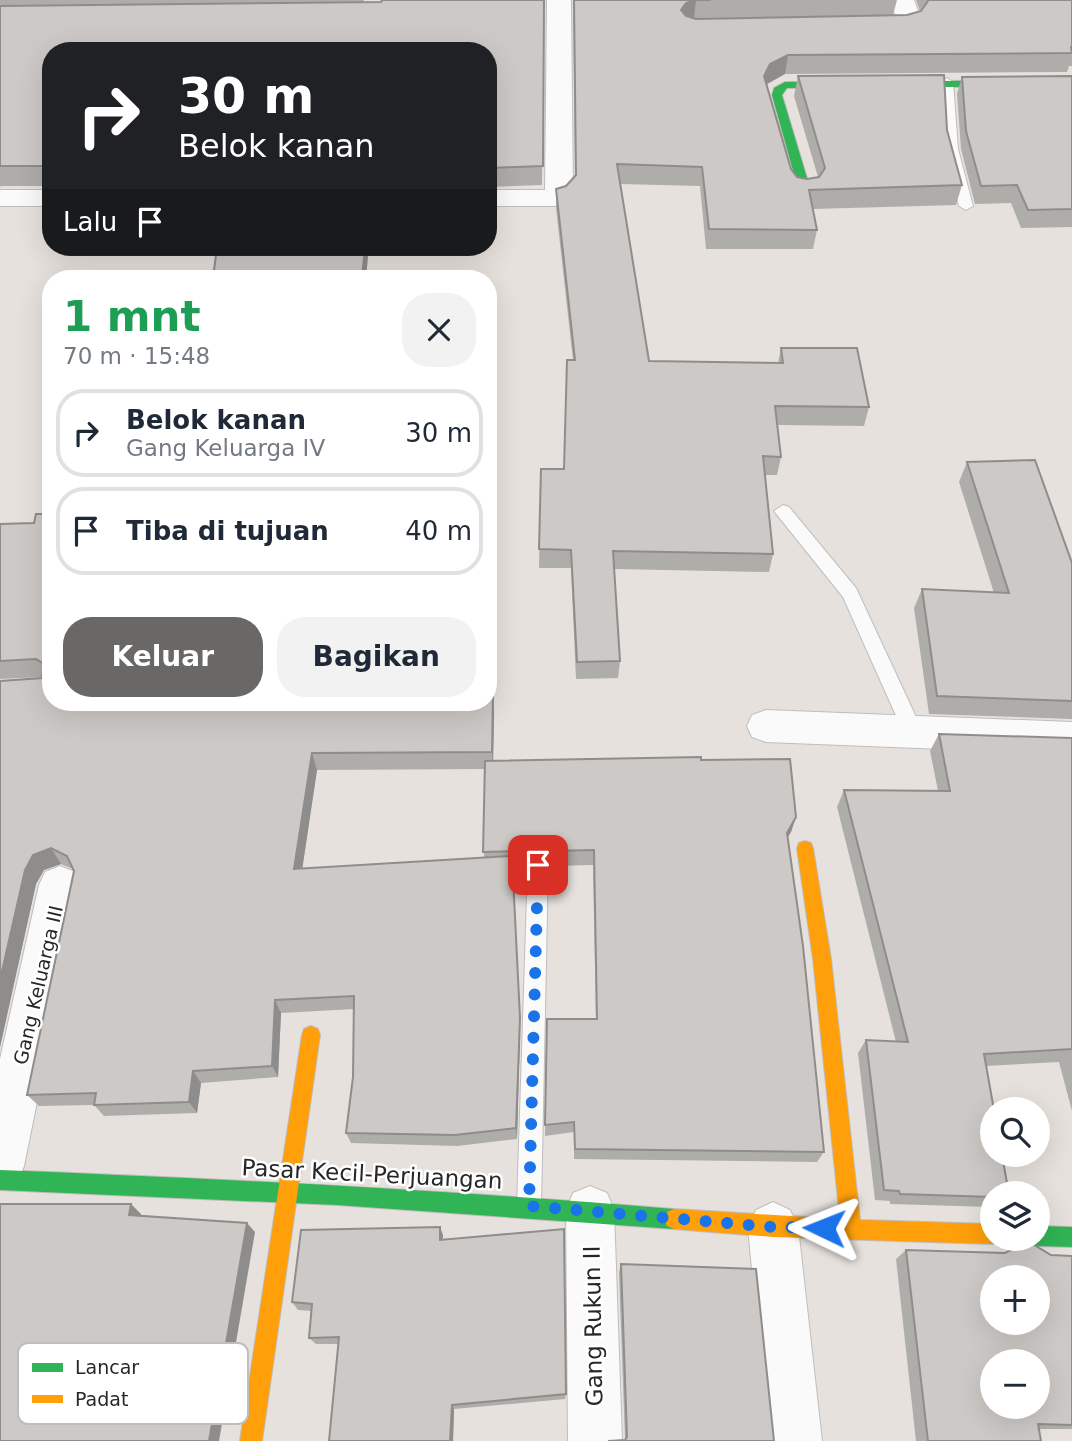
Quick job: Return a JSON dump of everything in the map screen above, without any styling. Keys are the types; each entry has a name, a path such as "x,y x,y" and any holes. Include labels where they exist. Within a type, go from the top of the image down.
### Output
{"street":[{"path":"497,198 554,198 559,195 559,0"},
{"path":"847,26 907,23 909,19 902,0"},
{"path":"803,188 778,95 781,87 796,83 1072,83"},
{"path":"0,198 42,198"},
{"path":"766,726 1072,738"},
{"path":"805,848 822,960 852,1230"},
{"name":"Gang Keluarga III","path":"0,1166 60,886"},
{"path":"251,1441 311,1035"},
{"name":"Pasar Kecil-Perjuangan","path":"0,1180 289,1191 590,1210 773,1227 980,1234"},
{"name":"Gang Rukun II","path":"590,1210 595,1441"},
{"path":"773,1227 794,1441"},
{"path":"1050,1236 1072,1237"}],"lane":[{"path":"947,82 951,149 966,206"},
{"path":"783,511 850,593 913,732"},
{"path":"529,1206 538,865"}],"building":[{"path":"544,0 543,166 497,168 497,42 42,42 42,166 0,166 0,6"},
{"path":"574,0 696,0 686,3 681,10 686,16 696,19 907,15 921,11 928,0 1072,0 1072,53 788,55 770,64 764,76 791,169 797,177 807,179 819,177 825,168 798,76 944,75 947,130 962,185 809,190 817,230 709,229 702,167 617,164 649,361 783,363 781,348 857,348 869,407 775,406 781,457 763,456 773,554 613,551 620,661 577,662 571,550 539,549 541,469 564,469 567,360 575,360 556,189 566,186 576,175"},
{"path":"1072,76 1072,209 1028,210 1017,185 981,186 966,131 962,77"},
{"path":"216,256 364,256 363,270 214,270"},
{"path":"1035,460 1072,563 1072,701 937,696 922,589 1009,593 967,462"},
{"path":"36,514 42,514 42,663 36,659 0,661 0,524 34,523"},
{"path":"42,678 42,711 493,711 492,752 312,753 294,869 512,856 520,1018 516,1128 455,1135 346,1133 353,1077 354,996 275,1000 272,1066 193,1071 189,1102 94,1105 96,1093 27,1095 74,871 67,856 51,848 33,855 25,870 0,980 0,681"},
{"path":"939,734 1072,738 1072,1049 984,1054 992,1097 980,1097 980,1167 1004,1167 1007,1181 980,1181 980,1197 900,1194 899,1191 884,1190 866,1040 908,1042 844,790 950,791"},
{"path":"701,757 701,760 790,759 796,817 787,833 803,946 824,1152 575,1149 574,1122 545,1125 547,1019 597,1019 594,850 551,851 548,842 537,839 528,842 525,851 483,852 485,761"},
{"path":"0,1204 131,1204 129,1215 247,1223 226,1343 18,1343 18,1424 212,1424 209,1441 0,1441"},
{"path":"440,1227 440,1240 564,1229 566,1394 452,1405 450,1441 329,1441 339,1337 309,1338 312,1304 292,1302 301,1230"},
{"path":"906,1250 1005,1253 1044,1251 1051,1255 1072,1256 1072,1425 1038,1424 1041,1441 928,1441"},
{"path":"621,1264 756,1269 774,1441 608,1441 625,1440 627,1437"}],"traffic: fast":[{"path":"804,188 777,95 778,90 785,85 1072,83"},
{"path":"0,1180 337,1195 674,1219"},
{"path":"1050,1236 1072,1237"}],"traffic: slow":[{"path":"805,848 822,959 851,1230"},
{"path":"251,1441 311,1035"},
{"path":"674,1219 773,1227 980,1234"}],"route":[{"path":"538,865 529,1206 773,1227 824,1228"}]}
